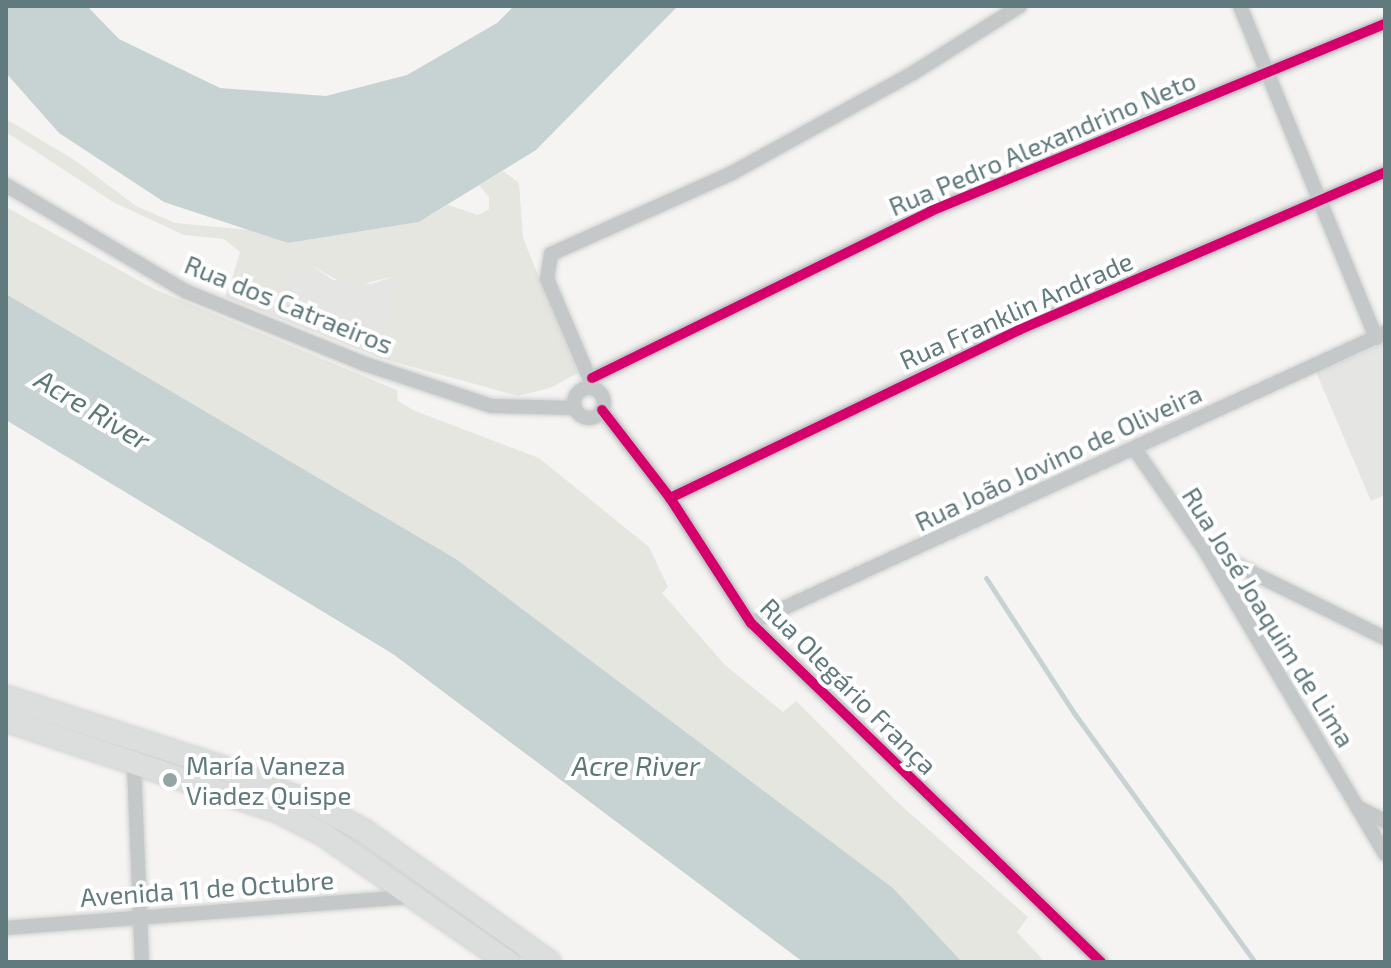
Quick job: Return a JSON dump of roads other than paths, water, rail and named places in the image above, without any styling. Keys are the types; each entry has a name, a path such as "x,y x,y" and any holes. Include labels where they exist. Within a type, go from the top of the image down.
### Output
{"main road":[{"path":"6,697 247,776 316,805 364,831 549,962"},
{"path":"6,720 278,811 323,834 508,962"}],"street":[{"path":"593,384 577,394 575,408 590,418 602,410 603,400 547,279 551,254 564,244 732,173 913,73 1020,6"},
{"path":"1240,6 1318,200 1380,335"},
{"name":"Rua Pedro Alexandrino Neto","path":"593,384 931,211 1385,24"},
{"name":"Rua Franklin Andrade","path":"670,498 1019,330 1385,172"},
{"name":"Rua dos Catraeiros","path":"6,185 185,291 362,363 491,406 575,408"},
{"name":"Rua João Jovino de Oliveira","path":"751,623 1380,335"},
{"name":"Rua Olegário França","path":"602,410 670,498 751,623 1101,962"},
{"name":"Rua José Joaquim de Lima","path":"1134,448 1204,549 1385,854"},
{"path":"1204,549 1385,638"},
{"path":"134,765 142,962"},
{"path":"1357,807 1385,821"},
{"name":"Avenida 11 de Octubre","path":"6,928 411,897"}],"water":[{"path":"6,6 87,6 119,39 220,88 326,96 407,75 497,23 514,6 678,6 536,150 419,222 288,243 164,202 59,133 6,73"},
{"name":"Acre River","path":"6,294 456,559 893,888 962,962 803,962 393,654 6,420"}],"waterway":[{"path":"986,578 1074,713 1255,962"}],"place":[{"name":"María Vaneza Viadez Quispe","path":"170,780"}]}
